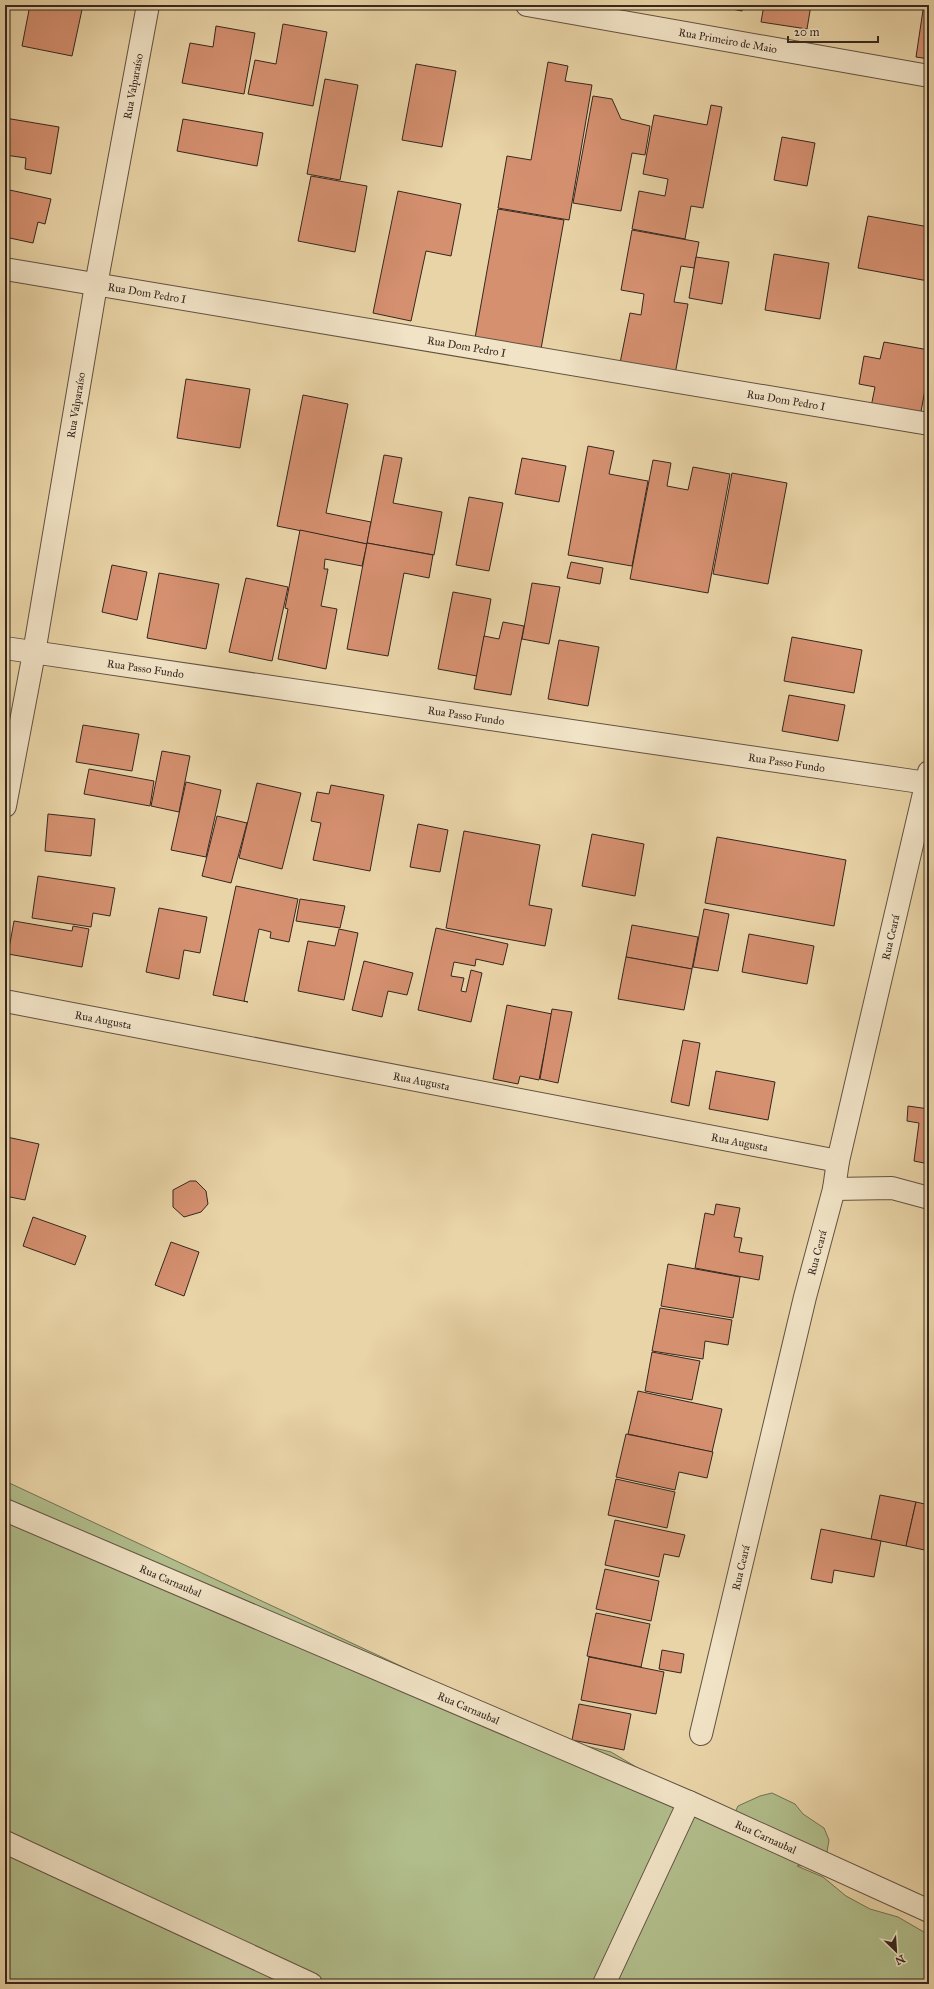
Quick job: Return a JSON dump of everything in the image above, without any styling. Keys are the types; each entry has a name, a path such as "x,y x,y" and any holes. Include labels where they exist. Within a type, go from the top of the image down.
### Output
{"street":[{"name":"Rua Valparaíso","path":"5,806 34,653 96,285 148,5"},
{"name":"Rua Primeiro de Maio","path":"527,5 929,76"},
{"name":"Rua Dom Pedro I","path":"5,269 929,424"},
{"name":"Rua Passo Fundo","path":"5,648 928,777"},
{"name":"Rua Ceará","path":"701,1734 805,1297 834,1189 838,1161 928,777"},
{"name":"Rua Augusta","path":"5,1001 838,1161"},
{"path":"834,1189 892,1188 929,1198"},
{"name":"Rua Carnaubal","path":"5,1510 689,1802 929,1910"},
{"path":"604,1984 689,1802"},
{"path":"5,1842 311,1984"}],"green space":[{"path":"5,1481 557,1739 611,1752 658,1780 733,1817 738,1806 760,1796 772,1793 795,1804 803,1814 824,1828 829,1840 827,1852 822,1861 810,1865 797,1866 823,1877 846,1896 870,1909 898,1917 929,1935 929,1984 5,1984"}],"building":[{"path":"30,5 83,5 72,56 22,46"},
{"path":"712,5 743,5 742,11"},
{"path":"764,5 811,5 807,29 761,22"},
{"path":"923,10 929,11 929,59 916,57"},
{"path":"283,24 327,32 313,106 248,94 255,60 276,64"},
{"path":"216,26 255,33 244,94 182,83 190,43 213,47"},
{"path":"548,62 568,66 565,81 592,85 569,220 498,208 507,156 531,160"},
{"path":"416,64 456,71 442,147 402,140"},
{"path":"325,79 358,85 340,180 307,174"},
{"path":"593,96 612,99 621,119 650,126 645,155 632,153 621,211 573,203"},
{"path":"711,105 722,107 703,208 691,206 685,239 632,229 639,191 665,196 668,179 643,174 654,115 707,125"},
{"path":"5,118 59,127 51,174 25,169 26,158 5,155"},
{"path":"183,119 263,133 257,166 177,151"},
{"path":"782,137 815,143 807,186 774,180"},
{"path":"311,176 367,186 355,252 298,241"},
{"path":"5,189 51,199 45,224 38,222 33,243 5,237"},
{"path":"398,191 461,204 451,256 426,251 411,321 373,313"},
{"path":"498,209 564,220 541,349 475,338"},
{"path":"868,216 929,227 928,281 858,268"},
{"path":"632,230 699,242 694,268 681,266 674,302 688,304 674,380 620,363 630,313 641,315 644,294 621,290"},
{"path":"774,254 829,263 820,319 765,310"},
{"path":"696,257 729,262 722,304 689,298"},
{"path":"884,342 929,350 929,368 920,417 871,407 875,387 859,384 864,356 880,359"},
{"path":"186,379 250,389 240,448 177,438"},
{"path":"303,395 348,404 326,513 371,522 367,544 277,526"},
{"path":"588,446 614,451 609,474 648,481 632,566 568,555"},
{"path":"384,455 402,458 393,503 442,512 434,555 367,543"},
{"path":"522,458 566,466 559,502 515,494"},
{"path":"653,460 671,463 667,486 688,490 693,467 730,474 708,593 630,579"},
{"path":"732,473 787,483 768,584 713,574"},
{"path":"469,497 503,503 489,571 456,565"},
{"path":"300,530 367,544 362,566 325,559 324,569 328,569 321,606 337,609 326,669 278,659 288,609 285,608"},
{"path":"367,543 433,555 429,578 404,573 388,656 347,649"},
{"path":"571,562 603,568 600,584 567,578"},
{"path":"112,565 147,572 137,620 102,612"},
{"path":"159,573 219,584 206,649 147,638"},
{"path":"246,578 288,587 272,661 229,652"},
{"path":"532,583 560,587 549,644 522,639"},
{"path":"453,592 491,599 477,676 438,669"},
{"path":"503,622 524,626 511,695 474,689 484,636 499,639"},
{"path":"792,637 862,650 854,693 784,681"},
{"path":"559,640 599,647 588,706 548,699"},
{"path":"789,695 845,705 838,741 782,731"},
{"path":"83,725 139,734 132,771 76,762"},
{"path":"162,751 190,756 179,812 151,806"},
{"path":"89,769 154,781 150,806 84,794"},
{"path":"186,782 221,790 206,857 171,850"},
{"path":"257,783 301,793 282,869 239,858"},
{"path":"331,785 384,795 370,871 313,860 321,823 311,821 317,792 329,794"},
{"path":"48,814 95,819 91,856 45,851"},
{"path":"217,816 247,823 231,883 202,876"},
{"path":"418,824 448,830 440,872 410,867"},
{"path":"464,831 540,845 529,905 552,909 545,946 446,928"},
{"path":"592,834 644,844 635,896 582,886"},
{"path":"717,837 846,860 834,926 705,903"},
{"path":"38,876 115,888 110,916 93,913 91,927 32,918"},
{"path":"236,886 298,899 289,942 270,938 271,932 259,929 244,1001 248,1002 213,995"},
{"path":"300,899 345,906 340,928 296,921"},
{"path":"159,908 207,917 200,953 184,950 179,979 146,972"},
{"path":"704,909 729,914 718,971 693,967"},
{"path":"14,921 72,931 73,926 89,929 82,967 8,954"},
{"path":"632,925 698,937 692,969 626,957"},
{"path":"436,928 508,944 503,965 476,959 475,966 454,962 451,976 464,978 461,991 466,992 471,970 482,973 471,1022 418,1010"},
{"path":"339,929 358,933 344,1000 298,991 308,941 335,946"},
{"path":"749,934 814,946 807,984 742,972"},
{"path":"626,957 692,969 684,1010 618,999"},
{"path":"364,961 413,973 407,995 388,991 382,1017 352,1010"},
{"path":"507,1005 552,1014 539,1080 520,1076 518,1084 493,1079"},
{"path":"552,1009 572,1012 558,1083 540,1079"},
{"path":"683,1040 700,1043 689,1106 671,1102"},
{"path":"716,1071 775,1082 768,1120 709,1109"},
{"path":"908,1106 929,1109 929,1164 914,1161 919,1123 907,1121"},
{"path":"7,1137 39,1144 25,1200 5,1196 5,1145"},
{"path":"190,1181 196,1181 206,1191 208,1204 201,1212 184,1217 173,1207 173,1190"},
{"path":"716,1204 740,1208 734,1237 742,1238 739,1252 763,1256 759,1280 695,1268 705,1213 714,1215"},
{"path":"33,1217 86,1236 75,1265 23,1246"},
{"path":"171,1242 199,1252 184,1296 155,1285"},
{"path":"668,1264 740,1277 733,1318 661,1306"},
{"path":"660,1308 732,1320 728,1345 705,1341 703,1359 652,1351"},
{"path":"652,1352 700,1361 692,1400 645,1391"},
{"path":"638,1391 722,1409 712,1452 628,1434"},
{"path":"626,1434 713,1452 707,1478 679,1472 675,1490 616,1477"},
{"path":"616,1479 675,1492 667,1528 608,1515"},
{"path":"880,1495 916,1502 906,1546 871,1539"},
{"path":"916,1502 929,1505 929,1551 906,1546"},
{"path":"615,1520 685,1535 679,1557 664,1554 659,1577 605,1565"},
{"path":"821,1529 881,1541 874,1577 834,1570 832,1583 811,1579"},
{"path":"605,1569 659,1581 651,1621 596,1609"},
{"path":"596,1613 650,1624 641,1667 587,1656"},
{"path":"662,1650 684,1654 681,1673 659,1669"},
{"path":"589,1657 664,1672 656,1714 581,1700"},
{"path":"579,1704 631,1714 624,1750 572,1740"}]}
